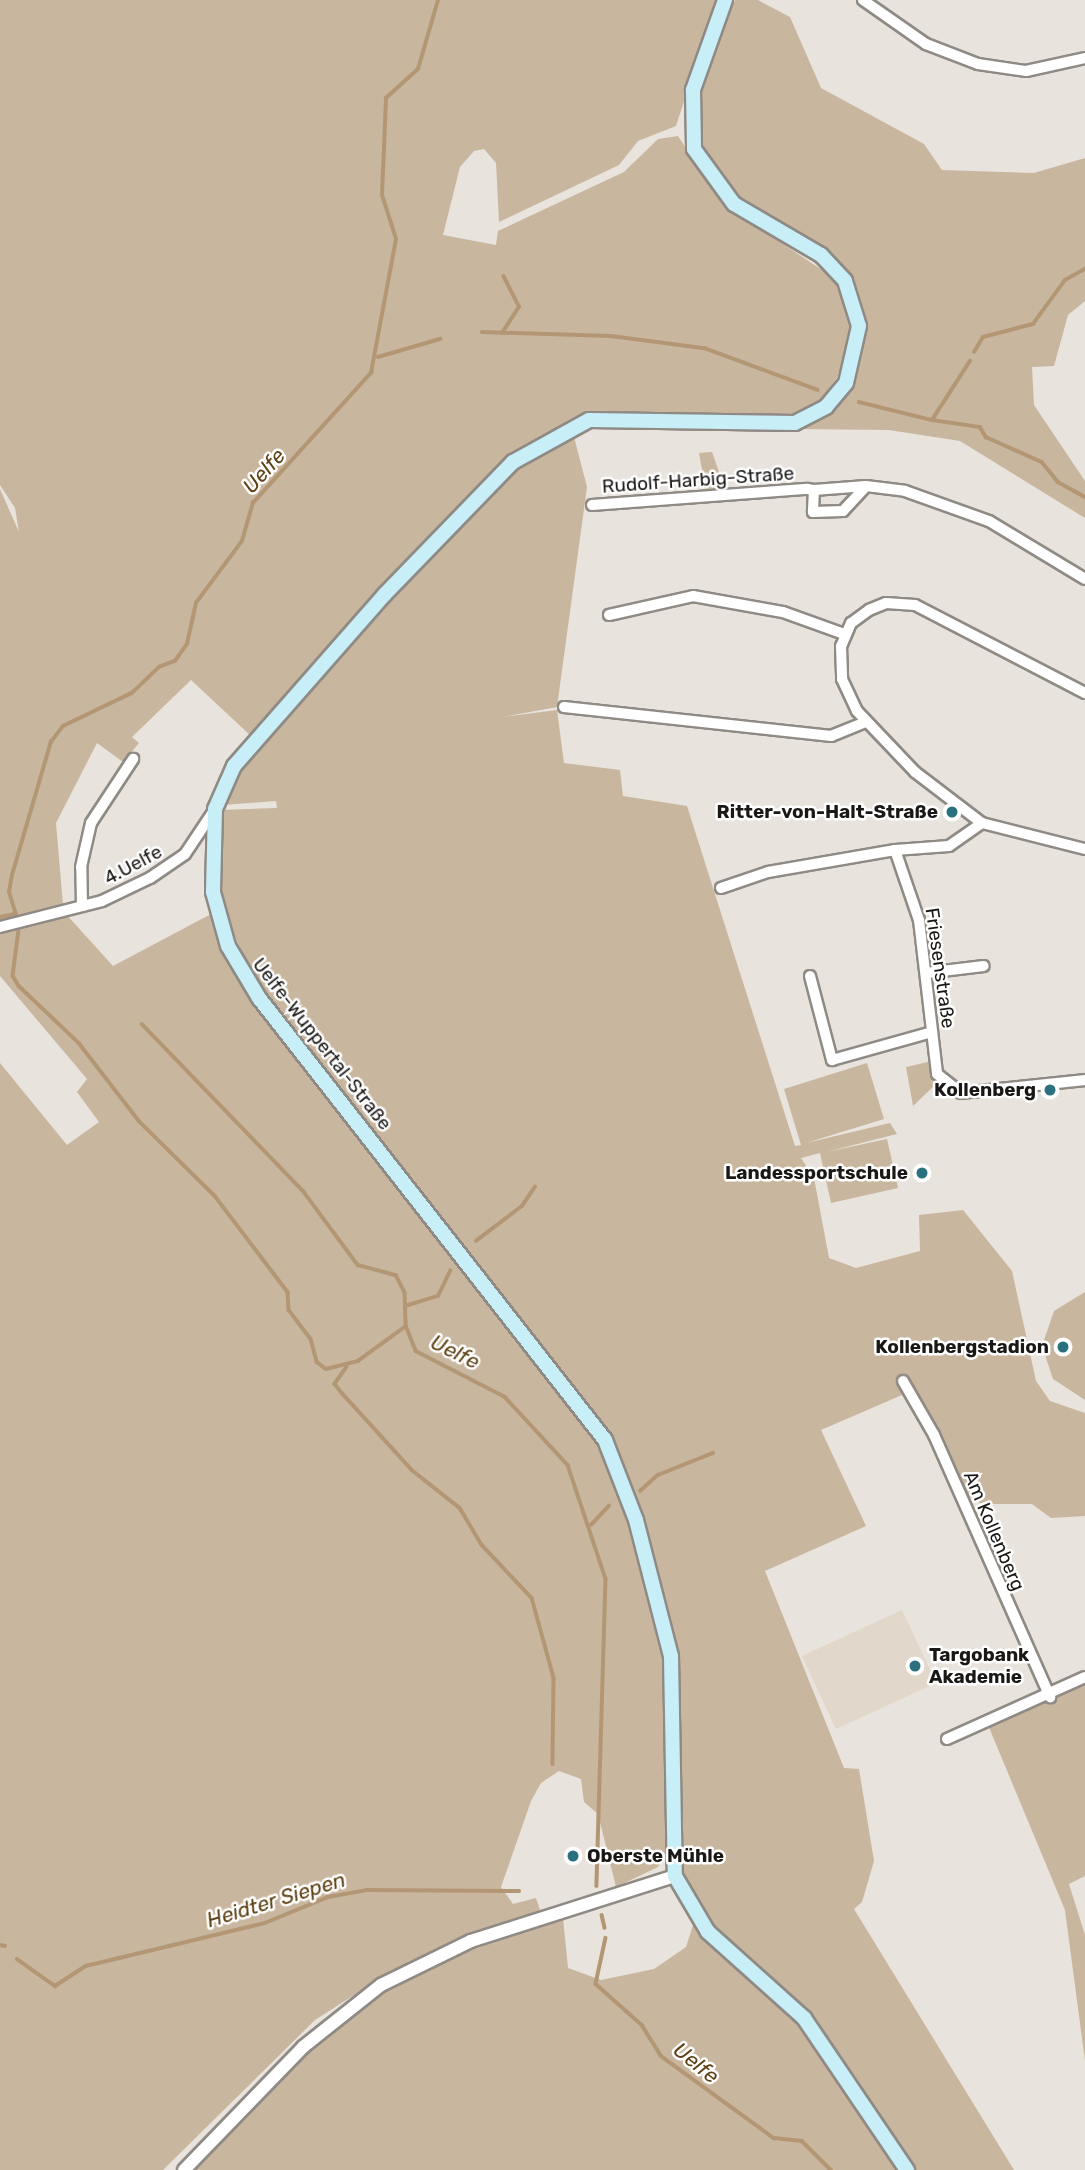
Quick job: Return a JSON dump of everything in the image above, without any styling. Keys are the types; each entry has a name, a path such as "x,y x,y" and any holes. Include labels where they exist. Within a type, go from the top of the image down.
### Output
{"main road":[{"name":"Uelfe-Wuppertal-Straße","path":"725,0 691,100 694,149 734,204 821,256 849,287 859,341 843,389 795,423 600,419 572,425 532,447 463,511 254,739 215,809 216,912 246,980 580,1403 616,1464 671,1656 675,1876 702,1926 804,2018 907,2170"}],"street":[{"path":"865,1 926,44 978,64 1026,71 1085,58"},
{"path":"814,490 866,486 954,505 1085,579"},
{"name":"Rudolf-Harbig-Straße","path":"592,505 814,490 813,512 843,511 866,486"},
{"path":"609,615 693,596 783,611 844,634"},
{"path":"1085,693 915,605 878,605 844,634 842,679 864,723 982,823 1085,849"},
{"path":"564,707 831,736 864,723"},
{"name":"4.Uelfe","path":"82,906 81,867 91,823 133,759"},
{"name":"4.Uelfe","path":"0,927 82,906 175,862 215,809"},
{"path":"721,888 768,872 895,850 949,846 982,823"},
{"name":"Friesenstraße","path":"895,850 919,920 937,1074 950,1089 1085,1080"},
{"path":"926,973 984,966"},
{"path":"810,976 832,1060 932,1032"},
{"name":"Am Kollenberg","path":"903,1381 934,1435 1051,1698"},
{"path":"947,1739 1051,1698 1085,1677"},
{"path":"184,2170 303,2047 381,1985 471,1941 675,1876"}],"shaded area":[{"path":"0,0 717,0 676,126 638,141 619,165 499,222 496,163 484,149 474,151 460,167 443,235 496,245 498,231 624,172 658,139 678,136 723,204 834,278 853,327 844,368 817,405 783,422 600,415 570,422 529,444 416,555 251,736 191,680 132,737 139,743 123,762 97,743 56,823 63,905 0,921 0,489 19,532 15,508 0,485"},
{"path":"735,0 758,0 790,17 821,88 924,144 942,170 1034,173 1085,158 1085,301 1068,315 1054,366 1032,367 1034,405 1085,481 1085,518 960,441 889,430 797,429 857,365 861,311 848,279 744,208 699,147 697,93"},
{"path":"572,429 587,487 557,707 502,717 557,710 564,763 620,770 623,796 687,806 795,1146 801,1145 784,1089 867,1063 884,1119 806,1143 890,1123 897,1134 826,1152 887,1139 898,1188 831,1203 820,1153 801,1158 814,1178 829,1258 856,1268 920,1251 919,1215 963,1210 1012,1271 1036,1381 1050,1401 1085,1413 1085,1516 1051,1518 1032,1504 982,1504 957,1490 909,1392 821,1430 866,1526 765,1571 844,1768 859,1769 874,1861 862,1902 854,1909 1014,2170 912,2170 857,2079 808,2015 699,1914 677,1865 675,1656 605,1436 263,994 222,911 221,810 277,808 276,801 223,805 237,772 498,481"},
{"path":"712,452 725,490 706,491 699,453"},
{"path":"65,913 113,966 213,913 224,949 605,1449 622,1488 668,1658 665,1853 658,1867 616,1887 598,1814 584,1802 581,1779 559,1771 541,1783 531,1801 501,1887 513,1904 536,1898 541,1913 376,1981 315,2020 163,2170 0,2170 0,1063 67,1145 99,1122 77,1092 87,1079 0,976 0,931"},
{"path":"928,1062 934,1086 913,1106 906,1067"},
{"name":"Kollenbergstadion","path":"1085,1292 1085,1400 1053,1379 1042,1346 1054,1311"},
{"path":"902,1610 936,1683 836,1729 802,1656"},
{"path":"1085,1678 1085,1876 1069,1884 1085,1935 1085,2061 1065,1910 988,1725"},
{"path":"563,1918 568,1968 601,1980 654,1969 686,1947 694,1922 796,2016 902,2170 191,2170 328,2031 364,2004 442,1960"}],"waterway":[{"name":"Uelfe","path":"16,915 9,892 12,875 51,742 63,726 132,693 159,667 175,661 187,644 196,603 242,541 253,503 371,373 396,239 382,195 386,98 418,69 438,0"},
{"path":"974,352 983,337 1033,324 1065,280 1085,269"},
{"path":"502,333 519,307 504,277"},
{"path":"482,332 611,336 704,348 818,390"},
{"path":"378,357 440,339"},
{"path":"859,402 932,420 970,361"},
{"path":"932,420 980,427 986,437 1042,462 1058,482 1085,497"},
{"path":"0,917 15,914"},
{"name":"Uelfe","path":"19,930 13,976 19,986 79,1043 140,1122 215,1196 288,1292 289,1310 311,1339 317,1362 326,1369 358,1361 406,1326 416,1351 505,1397 568,1465 606,1579 597,1886"},
{"path":"142,1024 304,1192 358,1265 396,1275 405,1293 406,1326"},
{"path":"476,1241 522,1206 535,1187"},
{"path":"405,1306 438,1296 450,1271"},
{"path":"347,1367 335,1384 342,1393 412,1470 460,1508 482,1545 532,1598 554,1678 553,1764"},
{"path":"640,1491 658,1475 713,1453"},
{"path":"591,1525 609,1506"},
{"name":"Heidter Siepen","path":"17,1959 55,1986 86,1966 265,1923 328,1897 366,1890 519,1891"},
{"name":"Uelfe","path":"602,1915 605,1928"},
{"name":"Uelfe","path":"606,1938 596,1984 642,2025 661,2056 774,2138 802,2141 831,2170"},
{"name":"Heidter Siepen","path":"0,1945 5,1946"}],"place":[{"name":"Ritter-von-Halt-Straße","path":"952,812"},
{"name":"Kollenberg","path":"1050,1090"},
{"name":"Landessportschule","path":"922,1173"},
{"name":"Kollenbergstadion","path":"1063,1347"},
{"name":"Targobank Akademie","path":"915,1666"},
{"name":"Oberste Mühle","path":"573,1856"}]}
